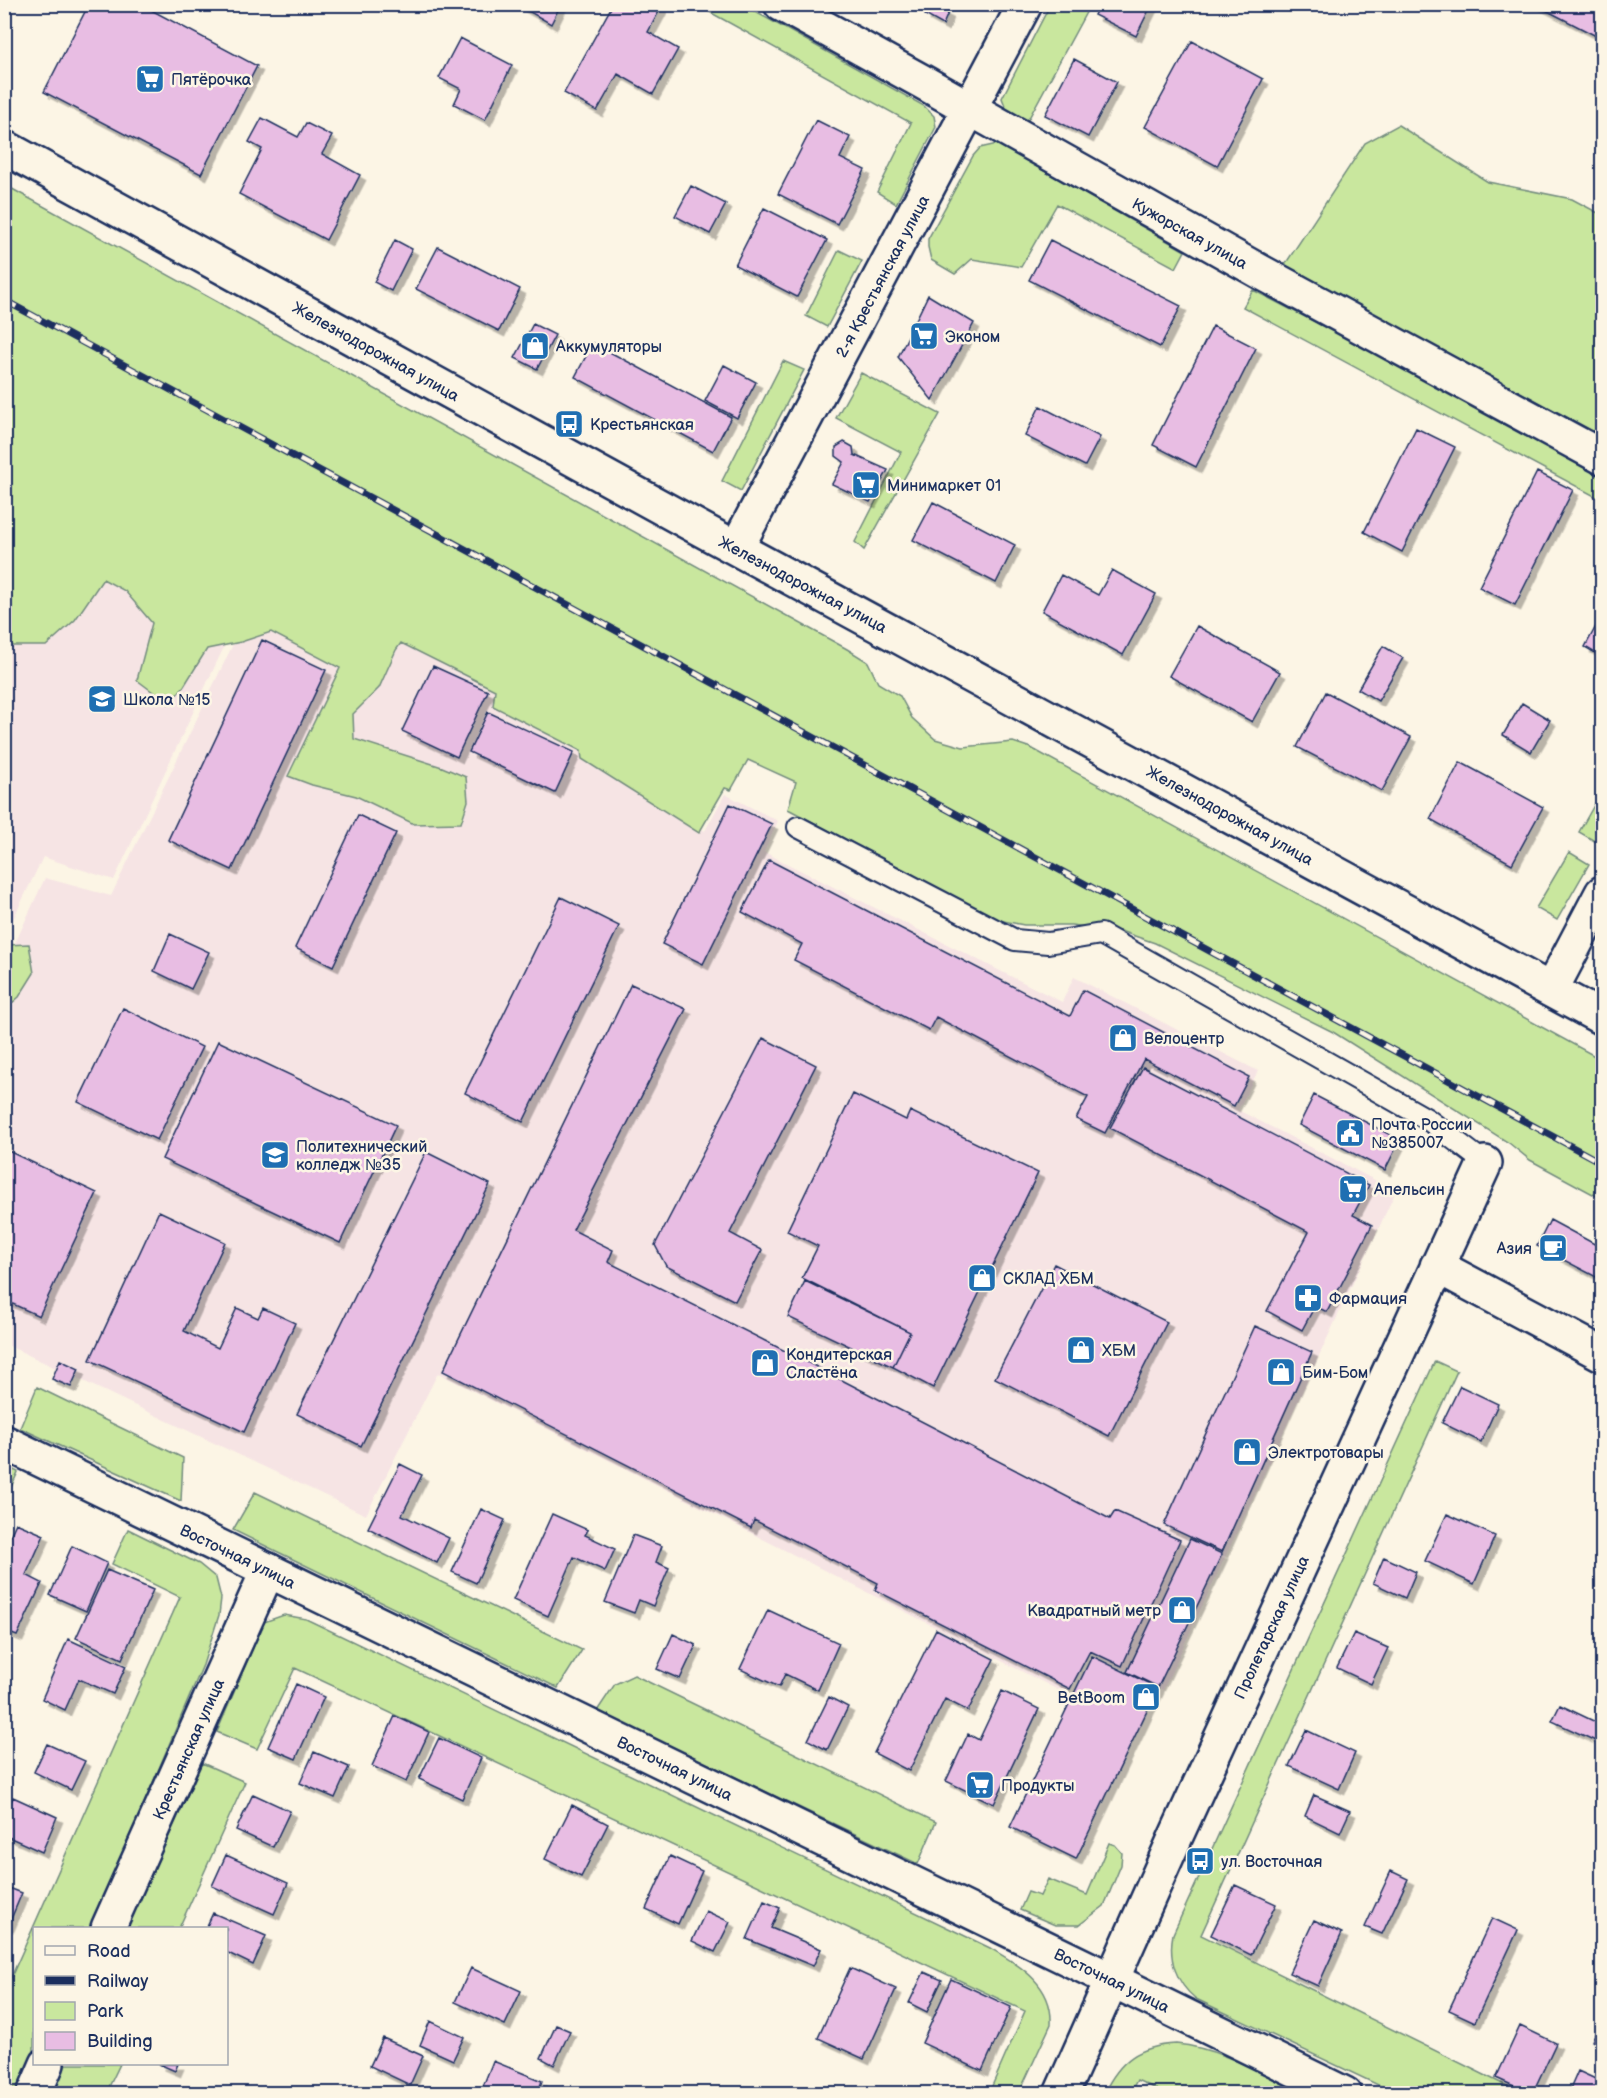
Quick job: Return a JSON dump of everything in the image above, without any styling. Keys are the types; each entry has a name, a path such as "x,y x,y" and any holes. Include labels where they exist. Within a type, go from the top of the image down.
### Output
{"street":[{"name":"Кужорская улица","path":"781,4 1259,271 1602,456"},
{"name":"2-я Крестьянская улица","path":"737,548 1025,4"},
{"name":"Железнодорожная улица","path":"4,147 1602,1018"},
{"path":"1551,990 1602,893"},
{"name":"Пролетарская улица","path":"1061,2094 1485,1163"},
{"path":"1437,1266 1602,1354"},
{"name":"Восточная улица","path":"4,1442 1345,2094"},
{"name":"Крестьянская улица","path":"109,1927 268,1570"},
{"path":"34,2094 47,2065"}],"lane":[{"path":"798,828 1015,940 1048,943 1101,934 1427,1119 1485,1163"}],"shaded area":[{"name":"Школа №15","path":"5,403 274,541 114,880 43,857 5,936"},
{"path":"270,568 502,690 502,700 705,831 725,794 778,821 764,852 1062,1002 1074,977 1258,1071 1238,1110 1396,1191 1163,1690 1086,1650 1066,1694 438,1373 366,1515 5,1344 5,965 45,878 111,896"}],"green space":[{"path":"697,5 743,5 924,106 934,116 936,127 896,204 877,192 911,123"},
{"path":"1050,5 1090,5 1023,129 1009,116 1002,98"},
{"path":"1398,125 1488,182 1572,199 1602,215 1602,436 1284,266 1365,143"},
{"path":"997,144 1185,251 1176,268 1057,204 1021,267 972,259 955,274 931,260 928,239 973,156 980,148"},
{"path":"5,185 847,649 868,662 878,683 900,696 912,718 935,739 963,747 1013,742 1031,748 1602,1060 1602,1199 1530,1160 1509,1143 1333,1032 1155,943 1120,931 1071,925 1024,925 998,920 788,809 796,782 748,760 731,790 725,788 699,833 582,759 581,751 493,706 495,690 401,643 379,688 353,714 354,739 466,777 468,801 461,823 414,824 356,796 312,785 288,776 340,668 271,632 241,642 207,649 184,686 169,704 137,680 152,623 125,591 103,579 75,620 46,646 5,646"},
{"path":"839,250 862,261 827,327 806,316"},
{"path":"1253,290 1602,471 1602,500 1243,307"},
{"path":"783,361 804,370 741,491 722,481"},
{"path":"861,373 940,414 864,550 855,542 901,452 836,418"},
{"path":"1602,791 1602,836 1598,843 1579,832"},
{"path":"1569,852 1589,864 1557,920 1536,908"},
{"path":"29,944 34,973 19,997 5,1009 5,945"},
{"path":"1435,1361 1457,1371 1201,1935 1521,2093 1395,2093 1196,1999 1183,1986 1173,1961 1173,1934"},
{"path":"37,1387 183,1458 181,1501 20,1428"},
{"path":"5,1466 18,1472 5,1500"},
{"path":"255,1492 582,1650 558,1688 233,1530"},
{"path":"128,1529 199,1564 216,1578 221,1598 219,1615 203,1665 91,1927 33,1927 180,1597 112,1564"},
{"path":"284,1615 306,1619 990,1948 1023,1969 1047,1998 1051,2024 1019,2093 1008,2093 992,2086 1025,2011 295,1668 257,1749 217,1732 264,1622"},
{"path":"634,1675 936,1822 918,1864 597,1711 615,1684"},
{"path":"202,1763 245,1782 179,1927 127,1927"},
{"path":"1109,1843 1115,1845 1122,1853 1121,1865 1104,1906 1079,1925 1055,1925 1020,1910 1028,1892 1040,1896 1048,1879 1087,1895"},
{"path":"33,1928 33,2056 16,2093 5,2094 5,1991"},
{"path":"1176,2044 1193,2046 1225,2056 1302,2093 1165,2093 1137,2080 1130,2093 1104,2093 1117,2072 1132,2057 1151,2048"},
{"path":"66,2065 120,2065 106,2093 53,2093"}],"building":[{"name":"Пятёрочка","path":"89,4 140,4 257,66 201,174 44,92"},
{"path":"516,4 561,4 551,24"},
{"path":"613,4 663,4 648,32 678,49 653,94 618,74 597,111 564,93"},
{"path":"930,4 948,13 943,25 925,15"},
{"path":"1100,4 1152,4 1136,36 1094,15"},
{"path":"1534,4 1602,4 1602,39"},
{"path":"460,38 512,65 485,120 454,104 461,89 439,78"},
{"path":"1192,41 1263,79 1217,166 1145,127"},
{"path":"1074,59 1117,82 1088,137 1045,115"},
{"path":"262,118 298,137 306,123 332,136 322,154 360,175 326,240 239,194 262,149 249,142"},
{"path":"816,120 850,137 840,158 865,170 837,224 778,194"},
{"path":"691,186 726,204 710,234 675,216"},
{"path":"764,208 827,240 797,297 735,265"},
{"path":"395,240 412,249 391,291 374,282"},
{"path":"1050,240 1181,306 1160,347 1029,280"},
{"path":"438,247 520,289 499,331 416,289"},
{"path":"928,295 974,323 932,400 898,357"},
{"path":"533,324 555,335 537,369 515,358"},
{"path":"1213,326 1256,348 1196,467 1153,445"},
{"path":"593,343 731,417 713,451 575,377"},
{"path":"724,365 756,382 737,418 705,401"},
{"path":"1040,406 1100,437 1085,466 1025,436"},
{"path":"1416,428 1455,447 1402,552 1364,532"},
{"path":"844,442 853,447 854,455 888,470 870,502 832,484 844,462 836,456 836,447"},
{"path":"1537,472 1573,490 1515,605 1479,587"},
{"path":"933,502 1015,545 996,583 913,540"},
{"path":"1112,570 1156,594 1123,655 1042,611 1061,575 1098,595"},
{"path":"1602,615 1602,657 1585,647"},
{"path":"1197,626 1280,672 1252,722 1169,676"},
{"path":"262,640 326,670 232,870 168,840"},
{"path":"1383,646 1403,658 1378,701 1358,689"},
{"path":"433,666 488,691 457,757 402,731"},
{"path":"1326,692 1411,737 1382,791 1297,747"},
{"path":"1522,703 1550,720 1531,752 1503,735"},
{"path":"488,712 574,752 555,793 469,752"},
{"path":"1460,762 1543,807 1512,864 1430,819"},
{"path":"730,804 772,824 703,964 662,944"},
{"path":"358,815 396,833 333,966 295,948"},
{"path":"769,860 1070,1016 1083,990 1249,1077 1234,1106 1144,1059 1105,1133 1076,1119 1088,1097 936,1017 929,1030 794,960 802,944 742,912"},
{"path":"561,897 619,926 523,1122 465,1093"},
{"path":"170,934 209,952 191,989 154,971"},
{"path":"631,984 686,1009 573,1230 613,1250 608,1262 1110,1519 1115,1511 1180,1540 1122,1666 1090,1651 1070,1689 875,1590 878,1583 754,1520 751,1528 443,1371"},
{"path":"123,1008 202,1047 157,1140 78,1102"},
{"path":"763,1038 816,1065 730,1233 762,1250 735,1301 666,1266 655,1245"},
{"path":"218,1041 396,1125 340,1243 162,1159"},
{"path":"1143,1067 1369,1185 1353,1215 1372,1225 1327,1312 1315,1306 1302,1330 1267,1311 1309,1232 1110,1128"},
{"path":"853,1094 906,1120 910,1111 1038,1173 933,1388 893,1367 910,1332 802,1278 818,1246 787,1231"},
{"name":"Почта России №385007","path":"1314,1095 1400,1140 1385,1170 1299,1125"},
{"path":"4,1149 97,1193 39,1316 4,1300"},
{"path":"426,1152 490,1184 361,1446 297,1414"},
{"path":"159,1211 225,1242 184,1331 218,1348 237,1308 258,1318 263,1308 295,1323 244,1432 90,1360"},
{"path":"1550,1220 1602,1248 1602,1280 1537,1246"},
{"name":"ХБМ","path":"1054,1264 1167,1322 1109,1436 995,1378"},
{"path":"805,1281 910,1332 893,1367 788,1317"},
{"path":"1255,1326 1312,1352 1222,1552 1164,1525"},
{"path":"60,1360 79,1369 71,1387 52,1379"},
{"path":"1460,1386 1498,1404 1481,1442 1442,1423"},
{"path":"400,1464 422,1475 402,1515 449,1538 437,1563 368,1528"},
{"path":"481,1509 505,1520 476,1583 452,1572"},
{"path":"552,1514 588,1530 585,1535 615,1549 605,1571 574,1557 548,1616 513,1600"},
{"path":"1447,1514 1495,1536 1474,1584 1425,1561"},
{"path":"16,1523 44,1535 26,1575 42,1583 17,1636 4,1631 4,1549"},
{"path":"633,1535 662,1546 656,1562 669,1568 653,1606 639,1600 634,1613 605,1602"},
{"path":"1190,1539 1222,1554 1158,1687 1127,1672"},
{"path":"72,1546 107,1563 86,1611 50,1595"},
{"path":"1384,1557 1416,1572 1405,1598 1373,1583"},
{"path":"107,1570 153,1590 122,1659 76,1638"},
{"path":"768,1610 839,1643 818,1690 785,1674 779,1687 740,1669"},
{"path":"936,1629 994,1659 968,1711 945,1699 909,1771 874,1753"},
{"path":"1354,1633 1388,1648 1371,1684 1337,1668"},
{"path":"673,1634 696,1645 680,1679 657,1669"},
{"path":"68,1639 126,1666 113,1694 79,1679 65,1710 42,1699"},
{"path":"1092,1656 1158,1688 1076,1859 1010,1827"},
{"path":"296,1684 324,1697 296,1759 268,1747"},
{"path":"1002,1691 1039,1709 994,1804 946,1781 968,1734 979,1740"},
{"path":"829,1697 848,1707 827,1750 808,1740"},
{"path":"1560,1705 1602,1725 1602,1744 1552,1721"},
{"path":"395,1716 429,1732 406,1782 372,1766"},
{"path":"1306,1730 1355,1753 1339,1789 1289,1766"},
{"path":"439,1738 481,1758 462,1799 419,1779"},
{"path":"47,1744 85,1761 71,1790 34,1772"},
{"path":"314,1752 349,1767 335,1798 300,1783"},
{"path":"253,1794 290,1811 273,1847 236,1830"},
{"path":"1314,1795 1350,1811 1340,1833 1305,1816"},
{"path":"13,1797 57,1817 42,1852 4,1835 4,1817"},
{"path":"572,1805 608,1824 581,1877 545,1859"},
{"path":"226,1855 288,1883 274,1914 212,1886"},
{"path":"670,1856 702,1871 678,1924 646,1909"},
{"path":"1391,1871 1408,1879 1382,1934 1365,1927"},
{"path":"1235,1885 1276,1904 1251,1955 1211,1935"},
{"path":"4,1886 22,1893 8,1926 4,1925"},
{"path":"764,1901 780,1908 771,1928 821,1949 813,1966 747,1939"},
{"path":"706,1911 730,1922 715,1952 692,1941"},
{"path":"213,1913 266,1936 253,1965 228,1953 228,1927 206,1927"},
{"path":"1492,1918 1518,1930 1475,2022 1449,2010"},
{"path":"1314,1920 1342,1933 1318,1986 1289,1973"},
{"path":"471,1968 521,1991 505,2025 455,2002"},
{"path":"850,1968 896,1989 864,2059 818,2038"},
{"path":"924,1972 942,1980 927,2012 909,2003"},
{"path":"951,1979 1011,2007 982,2071 922,2043"},
{"path":"1602,2018 1602,2046 1592,2041"},
{"path":"430,2021 464,2037 453,2060 420,2045"},
{"path":"556,2025 570,2031 554,2065 541,2058"},
{"path":"1520,2026 1556,2043 1532,2094 1496,2078"},
{"path":"383,2038 423,2056 410,2085 370,2066"},
{"path":"493,2061 542,2081 537,2094 480,2094"},
{"path":"161,2065 178,2065 175,2071"},
{"path":"1578,2071 1602,2082 1597,2094 1568,2094"}],"railway":[{"path":"4,300 1602,1163"}],"place":[{"name":"Пятёрочка","path":"150,79"},
{"name":"Эконом","path":"924,336"},
{"name":"Аккумуляторы","path":"535,346"},
{"name":"Крестьянская","path":"569,424"},
{"name":"Минимаркет 01","path":"866,485"},
{"name":"Школа №15","path":"102,699"},
{"name":"Велоцентр","path":"1123,1038"},
{"name":"Почта России №385007","path":"1350,1133"},
{"name":"Политехнический колледж №35","path":"275,1155"},
{"name":"Апельсин","path":"1353,1189"},
{"name":"Азия","path":"1553,1248"},
{"name":"СКЛАД ХБМ","path":"982,1278"},
{"name":"Фармация","path":"1308,1298"},
{"name":"ХБМ","path":"1081,1350"},
{"name":"Кондитерская Сластёна","path":"765,1363"},
{"name":"Бим-Бом","path":"1281,1372"},
{"name":"Электротовары","path":"1247,1452"},
{"name":"Квадратный метр","path":"1182,1610"},
{"name":"BetBoom","path":"1146,1697"},
{"name":"Продукты","path":"980,1785"},
{"name":"ул. Восточная","path":"1200,1861"}]}
